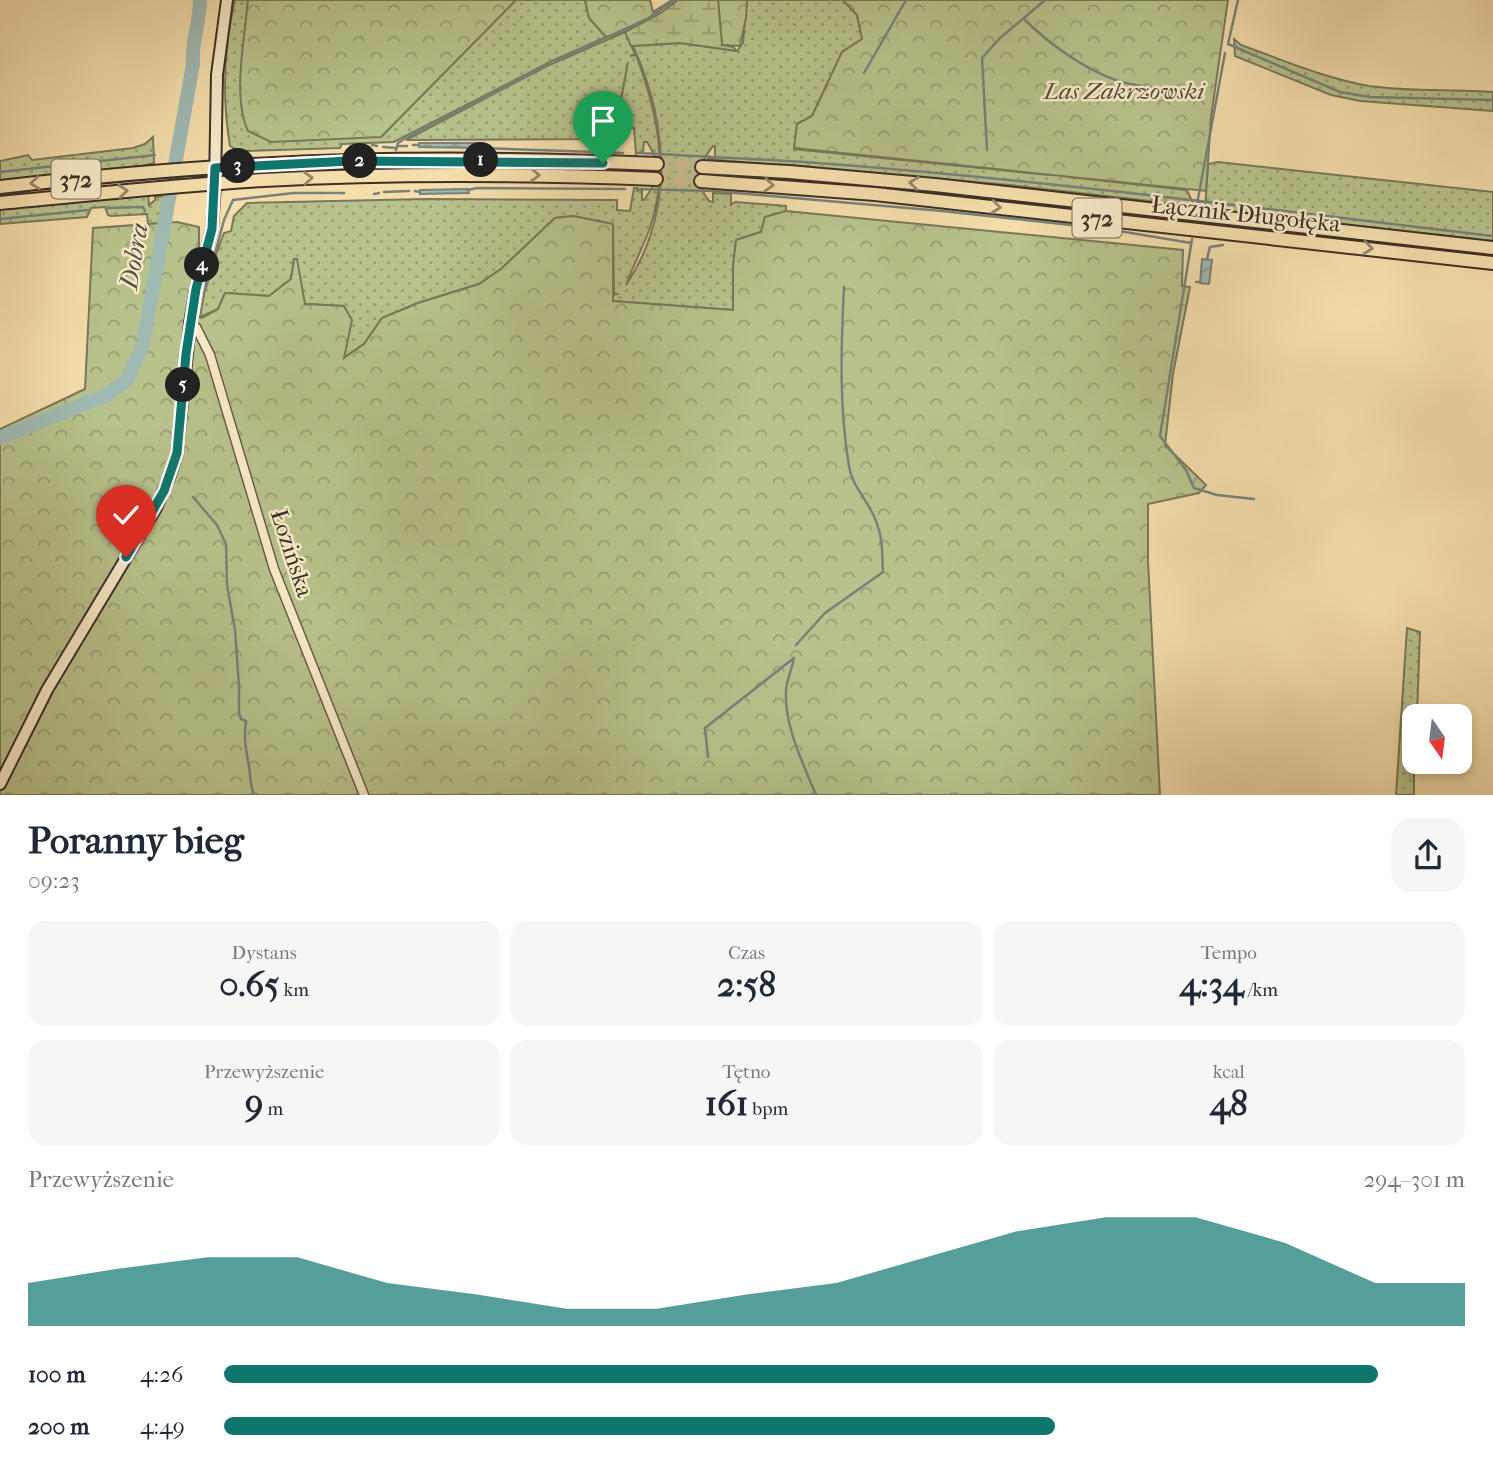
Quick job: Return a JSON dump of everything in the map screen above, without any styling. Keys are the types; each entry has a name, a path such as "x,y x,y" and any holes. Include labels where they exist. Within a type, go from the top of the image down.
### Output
{"main road":[{"name":"372","path":"0,187 215,168 383,160 657,164"},
{"name":"Łącznik Długołęka","path":"702,167 935,185 1493,248"},
{"name":"372","path":"0,203 215,184 422,175 656,179"},
{"name":"Łącznik Długołęka","path":"701,181 875,194 1493,263"}],"street":[{"path":"0,785 47,690 164,491 177,453 190,323 212,229 217,85 227,0"},
{"name":"Łozińska","path":"190,323 196,327 210,355 274,569 364,795"}],"green space":[{"path":"235,0 248,0 241,72 242,107 381,137 516,0 585,0 589,18 606,37 554,60 394,142 342,144 340,148 246,151 230,146 226,110 226,54"},
{"path":"248,0 516,0 381,137 271,142 248,131 243,117 240,84"},
{"path":"585,0 650,0 653,12 672,0 691,0 625,32 606,37 589,18"},
{"path":"678,0 718,0 722,45 733,47 737,51 680,43 631,46 625,32 661,13"},
{"path":"718,0 747,0 740,46 722,45"},
{"path":"747,0 843,0 857,15 862,39 842,52 812,116 797,124 794,149 1049,175 1039,173 1035,0 1069,177 1187,190 1194,206 1010,185 707,159 715,158 713,146 704,159 700,173 701,187 709,201 713,202 713,193 731,194 731,205 735,202 786,206 786,211 765,217 761,232 736,240 733,310 613,301 613,295 617,294 614,293 613,224 573,216 555,218 501,269 479,284 418,303 382,318 364,344 343,358 344,306 305,304 294,259 291,279 269,296 225,293 218,309 200,317 207,278 224,233 231,231 234,216 247,203 426,199 617,200 617,210 630,211 634,188 637,188 637,191 642,189 644,200 653,185 656,164 647,142 644,142 643,152 636,154 634,128 616,128 628,62 613,139 406,140 547,66 625,32 635,54 630,56 636,55 650,97 660,160 651,225 626,285 642,257 653,228 661,167 659,136 654,106 633,46 680,43 737,51 743,43"},
{"name":"Las Zakrzowski","path":"843,0 1228,0 1211,117 1206,191 794,148 797,124 812,116 842,52 862,39 857,15"},
{"path":"1234,39 1241,45 1304,68 1369,86 1493,92 1493,111 1360,101 1331,95 1235,56"},
{"path":"153,137 154,163 0,180 0,161 28,155 32,160 133,148 145,144"},
{"path":"1218,162 1493,192 1493,241 1205,209 1208,164"},
{"path":"148,194 149,205 155,197 167,196 164,223 148,224 147,214 111,216 105,207 91,208 87,217 0,224 0,209"},
{"path":"786,211 1183,250 1182,286 1190,287 1173,374 1165,445 1206,485 1199,493 1148,504 1148,561 1160,795 0,795 0,429 85,389 93,228 177,222 199,227 199,247 186,314 202,318 218,309 225,293 269,296 291,279 294,259 297,259 305,304 344,306 352,320 344,358 364,344 382,318 418,303 479,284 501,269 555,218 573,216 613,224 613,301 733,310 736,240 761,232 765,217"},
{"path":"1407,628 1420,632 1417,704 1402,704 1402,774 1414,774 1414,795 1396,795"}],"water":[{"path":"419,143 480,143 480,148 419,147"},
{"path":"468,189 469,193 420,194 420,190"},
{"path":"1202,259 1212,260 1209,284 1200,283"}],"waterway":[{"name":"Dobra","path":"0,438 107,395 127,380 143,344 193,64 200,0"},
{"path":"555,61 647,19 675,0"},
{"path":"864,73 906,0"},
{"path":"987,150 982,58 999,39 1045,0"},
{"path":"1238,0 1228,44 1340,92 1370,97 1493,100"},
{"path":"1024,19 1071,57 1112,79 1145,87 1202,94"},
{"path":"1197,204 1225,53"},
{"path":"396,150 398,143 406,138 547,65"},
{"path":"372,145 377,146"},
{"path":"413,145 419,145"},
{"path":"397,146 407,146"},
{"path":"383,147 397,148"},
{"path":"480,148 623,153"},
{"path":"641,153 807,162 997,179 1493,236"},
{"path":"0,172 155,155"},
{"path":"468,190 625,189"},
{"path":"637,189 713,191 942,211 1107,229 1191,243"},
{"path":"384,192 409,191"},
{"path":"415,191 420,192"},
{"path":"206,288 224,220 233,200 294,193 344,193"},
{"path":"374,194 379,193"},
{"path":"108,208 143,207 145,211"},
{"path":"0,219 88,210"},
{"path":"1192,239 1160,436 1186,470 1194,488 1217,495 1254,499"},
{"path":"1207,259 1210,247 1223,245"},
{"path":"796,645 825,613 883,572 879,530 851,474 846,444 842,376 844,287"},
{"path":"193,497 217,525 226,544 227,585 235,630 239,713 241,719 246,721 246,745 254,795"},
{"path":"794,658 786,690 788,717 795,744 816,795"},
{"path":"708,757 705,728 794,658"}],"tunnel":[{"path":"657,164 702,167"},
{"path":"656,179 701,181"}],"route":[{"path":"126,557 156,508 170,478 177,453 190,323 212,229 215,168 350,161 491,160 603,163"}]}
